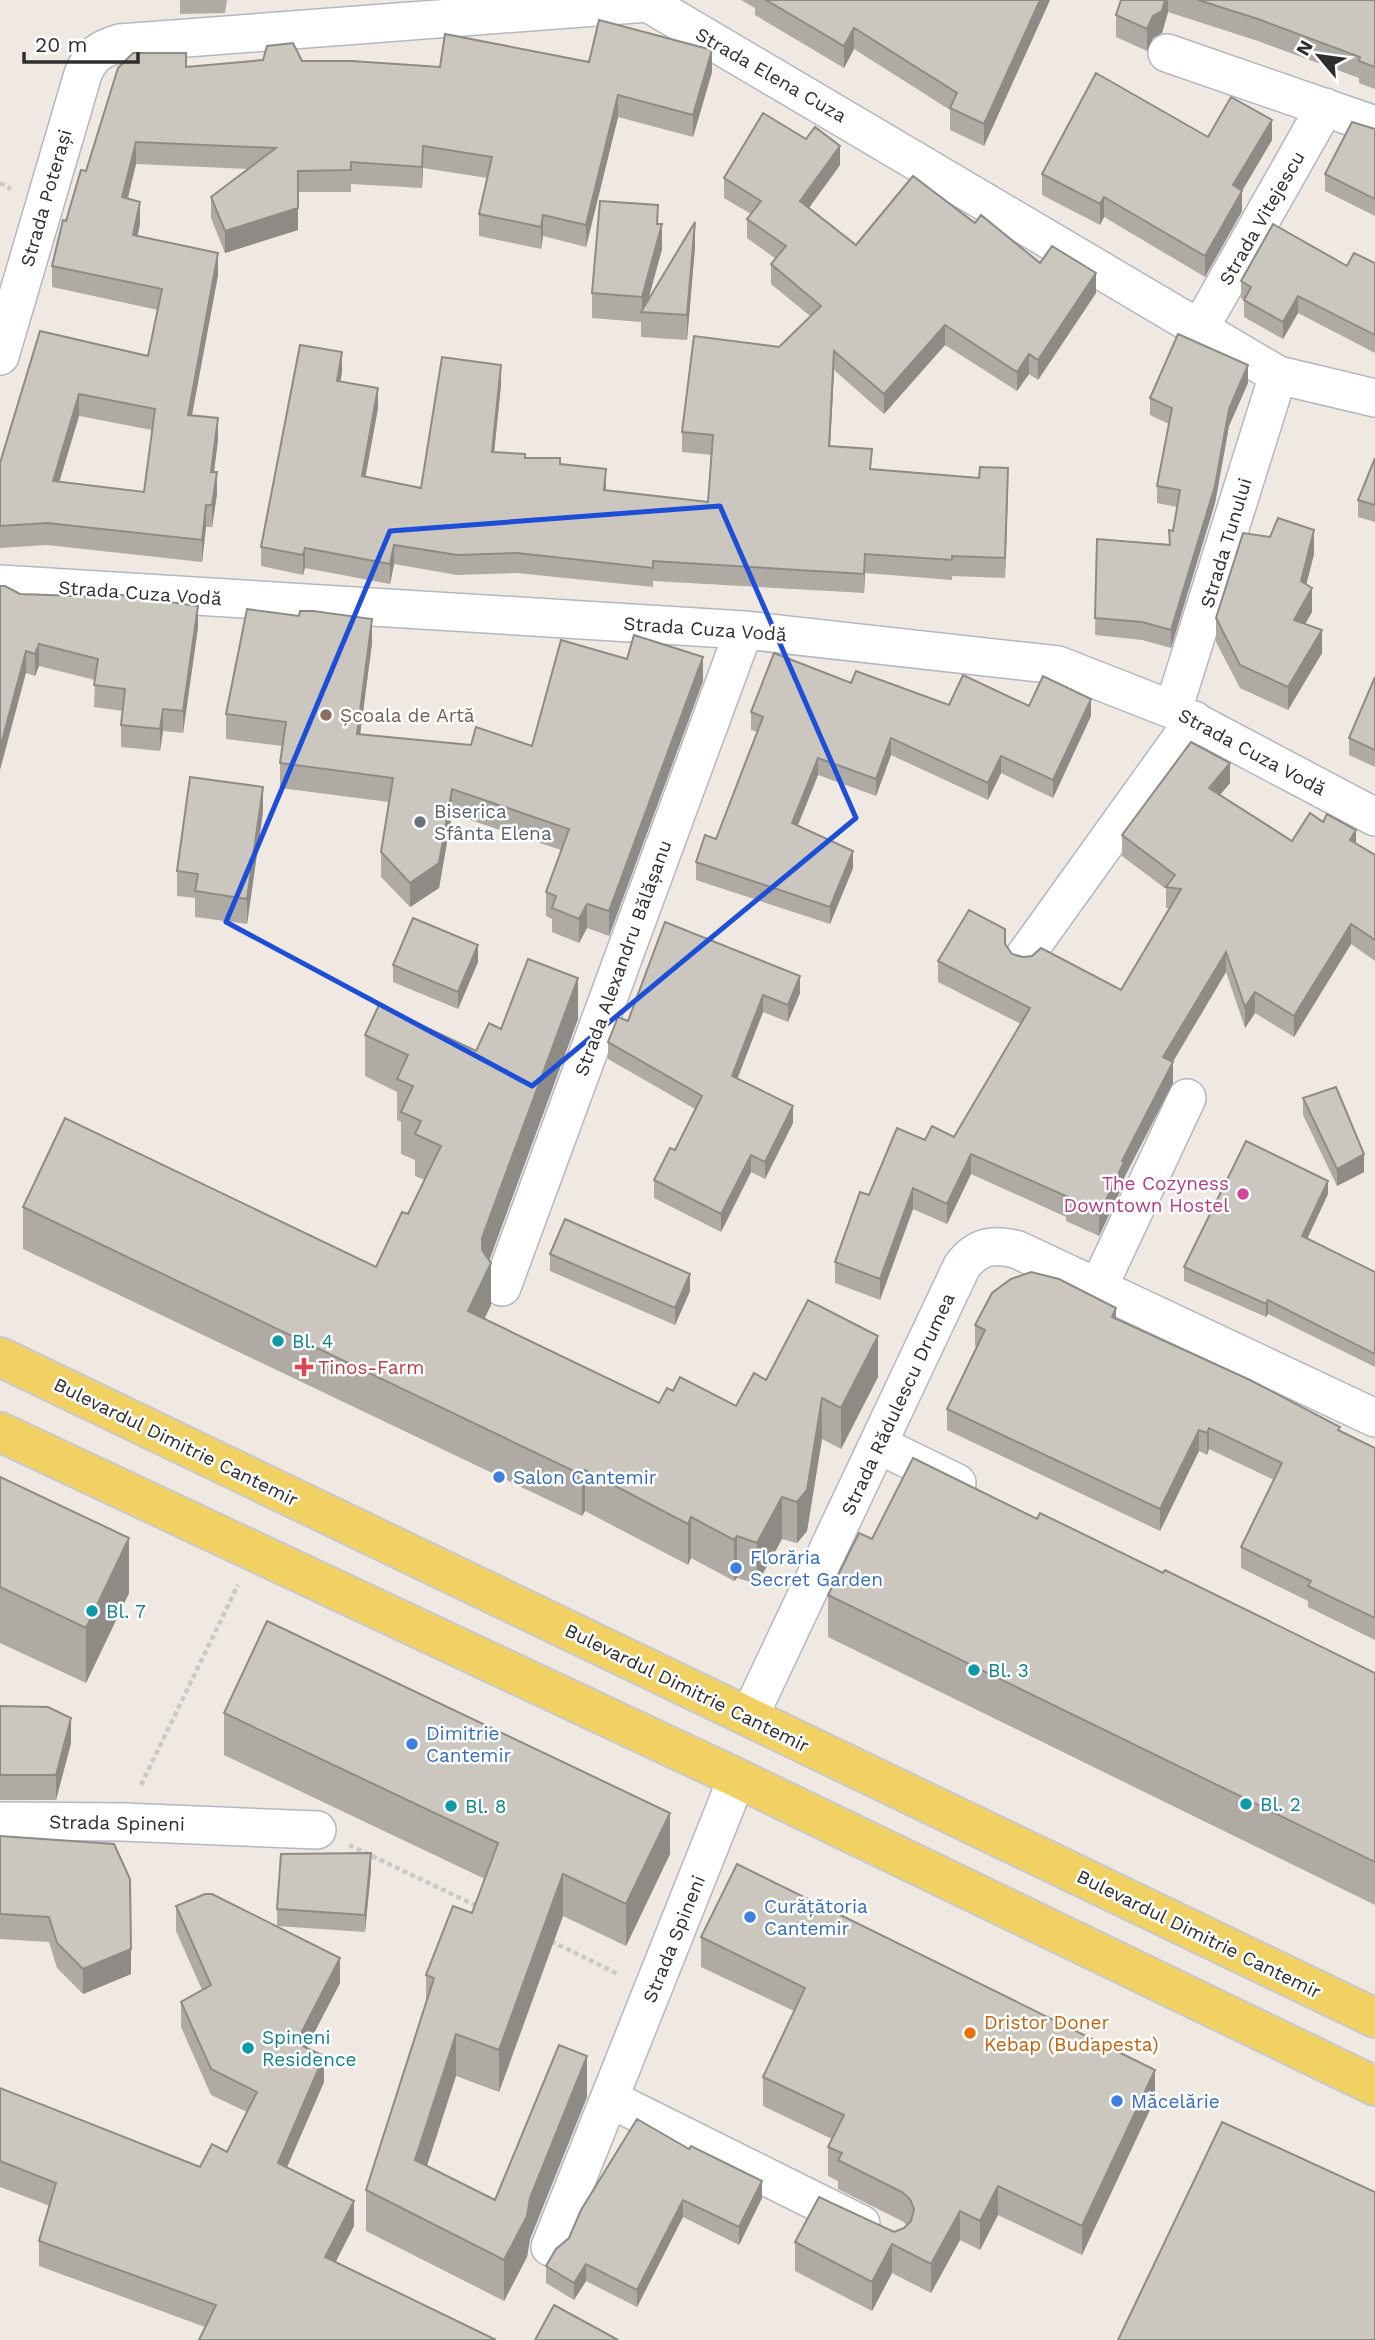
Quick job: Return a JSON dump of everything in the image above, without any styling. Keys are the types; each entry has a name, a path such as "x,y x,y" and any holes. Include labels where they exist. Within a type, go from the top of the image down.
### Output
{"main road":[{"name":"Bulevardul Dimitrie Cantemir","path":"0,1357 1375,2018"},
{"path":"0,1432 737,1778 1375,2086"}],"street":[{"name":"Strada Elena Cuza","path":"104,47 120,43 649,1 1278,375 1375,398"},
{"name":"Strada Poterași","path":"0,356 83,74 90,58 104,47"},
{"path":"1167,53 1375,125"},
{"name":"Strada Vitejescu","path":"1200,328 1325,107"},
{"name":"Strada Tunului","path":"1024,957 1183,715 1278,375"},
{"name":"Strada Cuza Vodă","path":"0,584 744,630 1058,665 1113,684 1183,715 1375,817"},
{"name":"Strada Alexandru Bălășanu","path":"502,1287 744,630"},
{"path":"1098,1288 1187,1098"},
{"name":"Strada Rădulescu Drumea","path":"749,1717 962,1266 975,1253 995,1245 1018,1250 1375,1418"},
{"path":"879,1445 990,1499"},
{"name":"Strada Spineni","path":"550,2247 737,1778"},
{"name":"Strada Spineni","path":"0,1821 123,1822 317,1830"},
{"path":"610,2099 893,2240"}],"path":[{"path":"0,183 12,190"},
{"path":"123,1822 243,1575"},
{"path":"317,1830 492,1913"},
{"path":"542,1937 654,1991"}],"highlighted area":[{"path":"720,506 856,818 532,1086 226,922 390,531"}],"building":[{"path":"766,0 1040,0 984,124 950,108 957,93 854,28 844,46"},
{"path":"1121,0 1165,0 1162,11 1153,16 1147,29 1116,15"},
{"path":"1198,0 1375,0 1375,67 1359,61 1360,57"},
{"path":"599,20 712,50 693,115 618,95 586,225 543,215 541,227 479,214 492,157 423,146 422,167 351,162 351,170 298,171 298,208 225,231 211,197 276,148 136,142 122,197 140,202 133,235 218,253 188,415 218,418 211,472 217,472 212,505 206,505 202,540 47,523 0,526 0,463 40,331 148,356 162,289 52,266 63,220 66,221 81,170 86,171 118,68 133,53 186,53 186,67 263,60 267,46 293,43 302,61 352,61 440,67 445,34 589,62","holes":["79,394 155,409 144,492 53,481"]},
{"path":"1096,73 1208,137 1231,97 1272,120 1233,185 1242,191 1205,256 1104,197 1100,204 1042,174"},
{"path":"763,113 806,139 815,127 840,146 800,201 856,245 913,176 975,223 981,215 1040,263 1052,246 1096,273 1038,360 1029,354 1017,372 945,325 884,394 834,351 829,446 872,449 870,469 979,478 980,467 1008,468 1005,558 952,556 952,560 865,554 864,574 653,561 653,568 517,553 457,555 394,545 390,564 305,548 303,555 261,547 300,345 342,352 337,381 378,388 362,476 421,488 442,357 501,365 492,452 525,454 525,458 560,458 560,464 606,469 604,490 708,502 713,435 682,432 694,336 779,347 821,306 771,264 786,246 747,219 761,201 724,178"},
{"path":"1352,122 1375,129 1375,199 1325,174"},
{"path":"600,201 658,205 657,224 662,224 642,297 592,293"},
{"path":"695,222 687,315 641,312"},
{"path":"1273,224 1347,266 1354,253 1375,263 1375,335 1298,296 1283,322 1244,300 1251,287 1241,281"},
{"path":"1178,334 1248,365 1229,409 1215,486 1171,630 1142,622 1095,618 1097,539 1170,545 1169,530 1173,531 1180,490 1157,486 1172,408 1150,398"},
{"path":"1375,458 1375,505 1358,500"},
{"path":"1278,518 1314,530 1301,581 1312,588 1294,620 1322,630 1288,687 1240,665 1216,618 1243,533 1270,537"},
{"path":"0,586 20,594 107,597 107,593 198,606 183,711 163,709 160,729 121,725 125,689 94,685 98,659 39,644 35,654 26,651 0,748"},
{"path":"247,609 299,616 300,611 313,611 372,619 357,734 471,745 476,727 532,746 561,640 627,659 634,635 703,657 609,911 587,904 579,919 552,908 556,896 546,892 569,829 452,789 439,863 410,883 381,852 393,778 280,763 286,722 226,714"},
{"path":"774,653 851,683 856,671 949,705 963,675 1029,706 1043,676 1091,699 1053,780 1001,756 988,783 891,738 876,779 818,758 792,823 853,851 830,907 696,862 705,835 716,839 763,717 751,712"},
{"path":"1375,677 1375,750 1349,738"},
{"path":"1191,742 1230,763 1209,788 1292,841 1310,813 1323,822 1327,814 1356,830 1350,840 1375,855 1375,940 1351,924 1294,1016 1255,992 1245,1007 1226,952 1163,1057 1173,1062 1122,1161 1124,1162 1099,1215 1066,1201 1068,1197 971,1154 947,1204 913,1188 880,1279 835,1262 860,1192 869,1195 897,1128 925,1140 932,1126 954,1137 1030,1008 938,961 969,910 1005,929 1005,944 1012,954 1032,956 1041,948 1121,990 1181,889 1166,887 1175,875 1122,835"},
{"path":"190,777 263,787 247,899 195,891 198,874 177,871"},
{"path":"413,918 478,945 458,992 393,965"},
{"path":"665,922 800,976 788,1005 763,995 732,1076 793,1106 765,1162 751,1155 721,1214 654,1180 670,1148 675,1150 702,1096 608,1042 618,1017 628,1021"},
{"path":"528,959 578,978 482,1238 482,1250 491,1263 468,1311 659,1403 667,1388 673,1391 680,1377 736,1406 754,1373 766,1380 808,1300 878,1336 841,1408 822,1398 807,1490 797,1502 782,1497 757,1543 737,1536 734,1540 691,1517 688,1524 585,1470 582,1475 23,1207 65,1118 376,1267 402,1212 408,1214 441,1146 415,1134 421,1121 401,1112 413,1086 397,1079 408,1055 365,1035 379,1005 476,1051 489,1023 501,1029"},
{"path":"1336,1087 1364,1154 1337,1169 1303,1098"},
{"path":"1246,1141 1328,1181 1302,1236 1375,1272 1375,1354 1268,1300 1266,1304 1184,1267"},
{"path":"565,1219 690,1274 675,1308 550,1254"},
{"path":"1031,1272 1059,1279 1116,1308 1112,1317 1250,1380 1375,1448 1375,1618 1308,1586 1311,1581 1241,1547 1282,1463 1209,1428 1207,1433 1199,1430 1160,1509 947,1409 985,1330 975,1325 992,1293 1011,1279"},
{"path":"913,1458 1037,1519 1040,1513 1163,1573 1165,1570 1375,1673 1375,1862 828,1595 859,1533 872,1539"},
{"path":"0,1477 129,1538 86,1628 0,1587"},
{"path":"267,1621 670,1813 626,1904 563,1874 499,2050 456,2034 415,2160 495,2200 559,2045 587,2056 530,2198 527,2216 504,2260 366,2190 434,1978 426,1975 453,1906 472,1913 498,1843 224,1713"},
{"path":"0,1706 48,1707 71,1718 56,1775 0,1775"},
{"path":"0,1836 114,1844 130,1879 131,1949 83,1969 57,1943 49,1917 0,1914"},
{"path":"371,1853 365,1915 277,1909 281,1854"},
{"path":"737,1864 1155,2070 1082,2226 998,2186 980,2221 960,2211 931,2264 892,2244 872,2282 795,2242 819,2197 894,2232 911,2221 914,2209 910,2199 902,2192 838,2160 842,2153 828,2147 844,2115 763,2077 805,1988 701,1937"},
{"path":"205,1894 212,1894 340,1958 296,2043 324,2056 278,2163 354,2201 325,2257 496,2340 199,2340 216,2305 39,2241 56,2183 0,2161 0,2088 200,2167 212,2144 227,2152 257,2092 211,2069 181,2002 211,1985 176,1906"},
{"path":"637,2119 689,2149 691,2146 762,2181 739,2227 683,2200 637,2290 586,2264 574,2283 546,2266 556,2249 569,2238 581,2210"},
{"path":"1222,2122 1375,2192 1375,2340 1118,2340"},
{"path":"554,2305 618,2340 535,2340"}],"place":[{"name":"Școala de Artă","path":"326,715"},
{"name":"Biserica Sfânta Elena","path":"420,822"},
{"name":"The Cozyness Downtown Hostel","path":"1243,1194"},
{"name":"Bl. 4","path":"278,1341"},
{"name":"Tinos-Farm","path":"304,1367"},
{"name":"Salon Cantemir","path":"499,1477"},
{"name":"Florăria Secret Garden","path":"736,1568"},
{"name":"Bl. 7","path":"92,1611"},
{"name":"Bl. 3","path":"974,1670"},
{"name":"Dimitrie Cantemir","path":"412,1744"},
{"name":"Bl. 2","path":"1246,1804"},
{"name":"Bl. 8","path":"451,1806"},
{"name":"Curățătoria Cantemir","path":"750,1917"},
{"name":"Dristor Doner Kebap (Budapesta)","path":"970,2033"},
{"name":"Spineni Residence","path":"248,2048"},
{"name":"Măcelărie","path":"1117,2101"}]}
